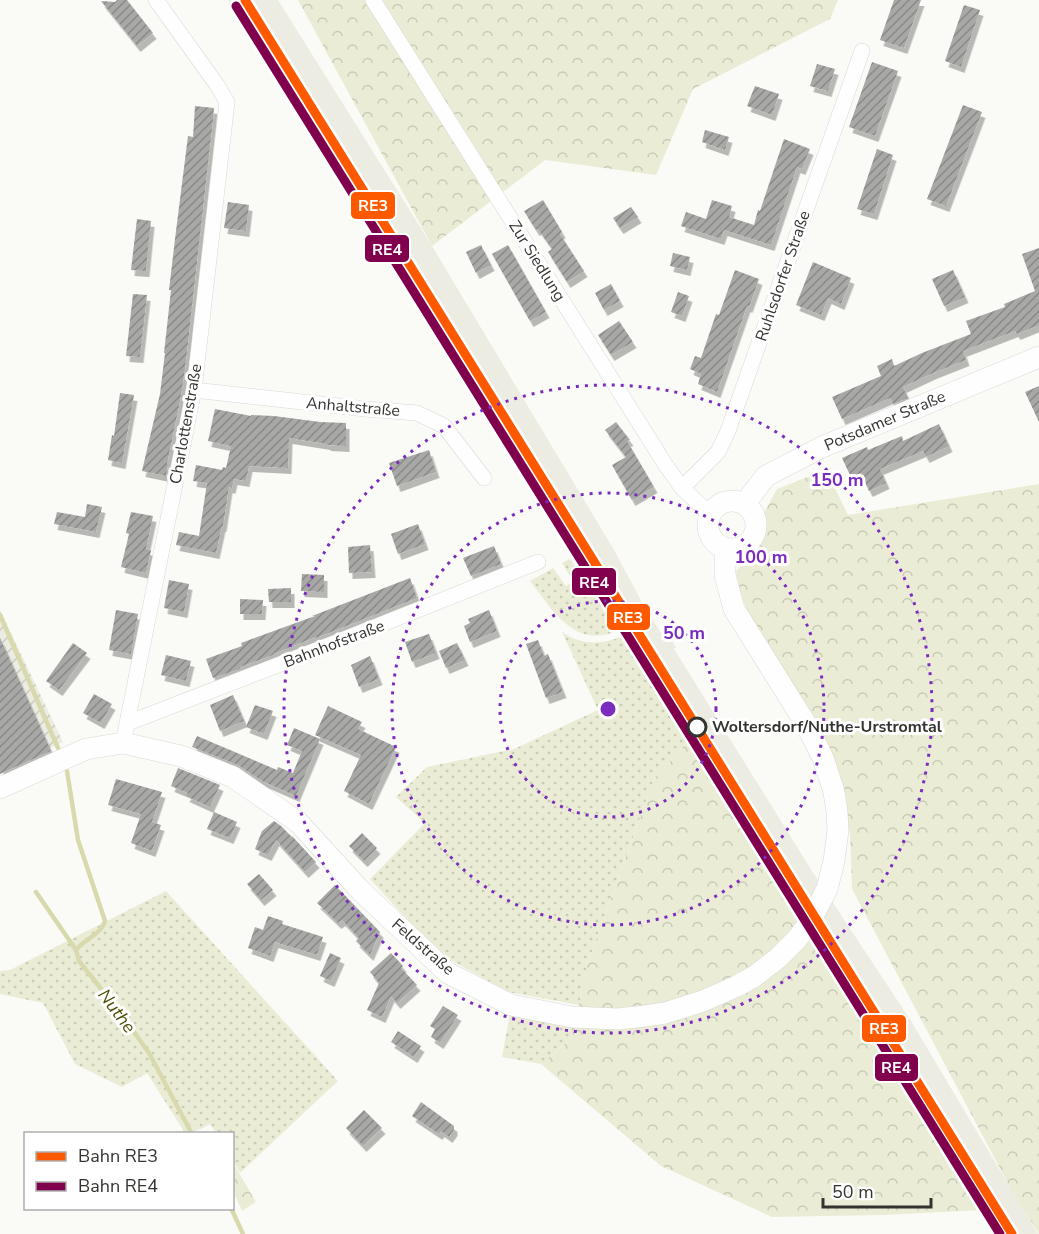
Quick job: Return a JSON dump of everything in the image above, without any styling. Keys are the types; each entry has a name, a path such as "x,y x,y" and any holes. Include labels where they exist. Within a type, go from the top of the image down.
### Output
{"street":[{"name":"Charlottenstraße","path":"126,733 194,390 227,102 156,0"},
{"name":"Zur Siedlung","path":"373,0 659,453 682,488 710,514"},
{"name":"Ruhlsdorfer Straße","path":"682,488 718,452 728,431 862,51"},
{"name":"Potsdamer Straße","path":"745,503 766,476 822,447 1039,357"},
{"name":"Anhaltstraße","path":"194,390 417,413 444,426 484,478"},
{"path":"729,500 745,503 755,516 755,531 752,538 740,548 725,548 717,544 708,531 710,514 715,507 729,500"},
{"name":"Feldstraße","path":"126,733 233,777 298,822 360,890 448,973 512,1005 572,1017 618,1018 675,1010 737,987 764,969 797,939 809,923 826,889 832,870 838,830 832,783 816,744 734,609 725,575 725,548"},
{"name":"Bahnhofstraße","path":"0,788 332,644 538,562"}],"shaded area":[{"path":"228,0 278,0 432,246 614,550 643,604 663,636 668,634 676,647 674,649 812,871 911,1021 1038,1234 999,1234"},
{"path":"0,610 63,742 0,772"}],"green space":[{"path":"298,0 838,0 830,19 693,89 656,175 545,160 432,246"},
{"path":"826,470 848,515 1039,484 1039,1234 1013,1193 852,889 850,831 847,830 738,587 736,571 755,553 760,520 777,489"},
{"path":"570,559 586,583 597,589 622,628 592,636 579,632 568,626 558,616 530,581 553,568 566,586 573,581 562,563"},
{"path":"562,632 576,639 591,642 621,637 640,668 645,665 691,738 654,779 587,965 579,1005 508,992 438,953 370,879 425,823 396,797 427,767 514,749 598,710"},
{"path":"691,738 983,1210 772,1217 661,1166 541,1064 572,1038 587,965 654,779"},
{"path":"166,891 338,1081 240,1173 234,1163 234,1132 215,1132 210,1124 201,1129 184,1132 147,1073 122,1087 75,1064 43,1003 0,994 0,971 10,970"},
{"path":"510,1014 575,1025 572,1038 541,1064 502,1057"},
{"path":"234,1164 256,1202 242,1211 234,1193"}],"building":[{"path":"127,0 153,33 137,46 101,1 115,2"},
{"path":"894,0 921,0 904,48 880,40"},
{"path":"964,5 980,10 961,67 945,61"},
{"path":"872,62 898,71 875,136 849,127"},
{"path":"817,64 835,69 828,91 810,86"},
{"path":"755,86 779,94 772,115 747,106"},
{"path":"963,105 982,112 946,206 927,199"},
{"path":"195,106 214,108 185,369 166,476 142,471 160,394 175,239 188,136 193,137"},
{"path":"705,130 729,137 725,150 702,142"},
{"path":"784,139 810,149 802,169 797,167 771,245 724,230 721,239 681,226 686,212 706,219 712,200 732,206 729,217 754,225"},
{"path":"877,149 893,155 874,214 857,209"},
{"path":"543,200 562,232 560,234 584,271 567,282 548,252 552,249 524,211"},
{"path":"228,202 249,205 246,231 224,228"},
{"path":"631,207 638,217 620,228 613,218"},
{"path":"137,219 151,221 146,271 131,270"},
{"path":"481,245 491,265 476,273 466,252"},
{"path":"508,245 546,312 530,321 492,254"},
{"path":"1039,248 1039,325 1017,334 1015,331 963,351 966,360 903,387 908,398 893,404 890,398 842,419 832,397 881,376 877,366 892,359 894,366 971,334 966,321 1005,307 1004,304 1035,291 1022,254"},
{"path":"673,253 690,257 687,270 670,266"},
{"path":"813,262 851,278 841,304 828,298 821,315 796,305"},
{"path":"735,270 759,279 749,307 747,306 717,392 698,384 701,374 690,369 695,356 701,358 716,314 719,315"},
{"path":"953,270 965,297 944,306 932,279"},
{"path":"611,284 620,301 604,310 595,293"},
{"path":"678,292 689,296 682,316 671,312"},
{"path":"133,294 147,295 140,357 126,356"},
{"path":"619,321 633,342 611,355 598,335"},
{"path":"1039,386 1039,422 1025,392"},
{"path":"120,393 134,395 122,463 108,460"},
{"path":"215,409 251,416 346,423 346,446 289,438 288,468 249,466 246,481 234,479 232,488 229,487 216,553 176,545 179,532 199,536 207,483 193,481 196,465 222,470 223,467 226,468 231,446 208,441"},
{"path":"616,422 630,440 627,441 654,487 632,500 612,465 626,457 605,430"},
{"path":"939,424 949,446 926,457 923,451 880,469 886,483 869,491 861,473 851,477 842,458 902,436 903,441"},
{"path":"429,450 436,472 397,486 389,463"},
{"path":"87,504 102,507 96,532 54,524 57,512 85,517"},
{"path":"131,512 153,516 146,549 151,550 146,573 121,567 129,534 126,533"},
{"path":"418,524 425,544 398,554 391,534"},
{"path":"370,545 372,572 349,573 348,547"},
{"path":"494,546 501,564 471,576 463,558"},
{"path":"302,574 324,575 324,592 301,591"},
{"path":"410,578 417,598 213,678 206,659 242,646 241,643"},
{"path":"169,580 189,584 184,612 164,608"},
{"path":"291,588 291,602 269,602 268,589"},
{"path":"240,599 263,600 262,614 240,614"},
{"path":"116,610 138,614 131,654 109,650"},
{"path":"489,610 497,631 470,642 464,626 470,623 468,619"},
{"path":"429,634 436,653 412,662 405,642"},
{"path":"0,638 51,751 0,774"},
{"path":"538,640 544,656 548,654 563,692 546,698 526,644"},
{"path":"73,643 87,653 59,690 46,681"},
{"path":"457,643 465,660 446,668 439,651"},
{"path":"166,655 191,661 186,681 161,675"},
{"path":"370,656 379,679 359,687 351,665"},
{"path":"94,694 112,704 101,723 83,713"},
{"path":"233,695 244,721 220,731 210,705"},
{"path":"255,705 273,711 264,734 246,727"},
{"path":"328,706 362,722 358,729 396,747 369,804 344,791 361,755 315,735"},
{"path":"294,728 320,739 296,796 262,781 238,765 192,747 197,736 277,770 278,767 293,773 302,751 287,745"},
{"path":"178,768 220,785 210,807 186,796 188,793 171,786"},
{"path":"116,779 162,792 152,822 161,825 152,851 131,843 141,814 108,805"},
{"path":"214,812 237,822 230,838 207,829"},
{"path":"274,821 292,836 316,862 305,872 276,840 268,855 255,849 262,831"},
{"path":"362,833 377,848 364,861 349,846"},
{"path":"259,874 273,890 261,900 247,884"},
{"path":"335,885 380,932 370,955 356,941 359,938 342,920 338,923 317,903"},
{"path":"268,916 283,921 282,924 323,937 317,955 275,942 270,956 248,948 255,927 263,930"},
{"path":"330,953 341,958 331,981 320,976"},
{"path":"391,953 417,985 397,1003 391,996 382,1017 367,1010 379,983 370,972"},
{"path":"443,1006 458,1015 440,1043 431,1037 435,1029 430,1026"},
{"path":"398,1031 421,1046 414,1057 391,1042"},
{"path":"421,1102 454,1126 449,1137 441,1131 439,1134 412,1116"},
{"path":"364,1110 382,1128 363,1146 346,1128"}],"waterway":[{"path":"0,615 58,748"},
{"path":"67,771 78,840 105,921 100,930 76,950"},
{"name":"Nuthe","path":"36,892 76,950 79,961 149,1053 191,1132"},
{"name":"Nuthe","path":"232,1210 243,1234"}],"rail line":[{"name":"RE3","path":"245,0 1012,1234"},
{"name":"RE4","path":"236,6 1000,1234"}],"place":[{"name":"Woltersdorf/Nuthe-Urstromtal","path":"697,727"}]}
